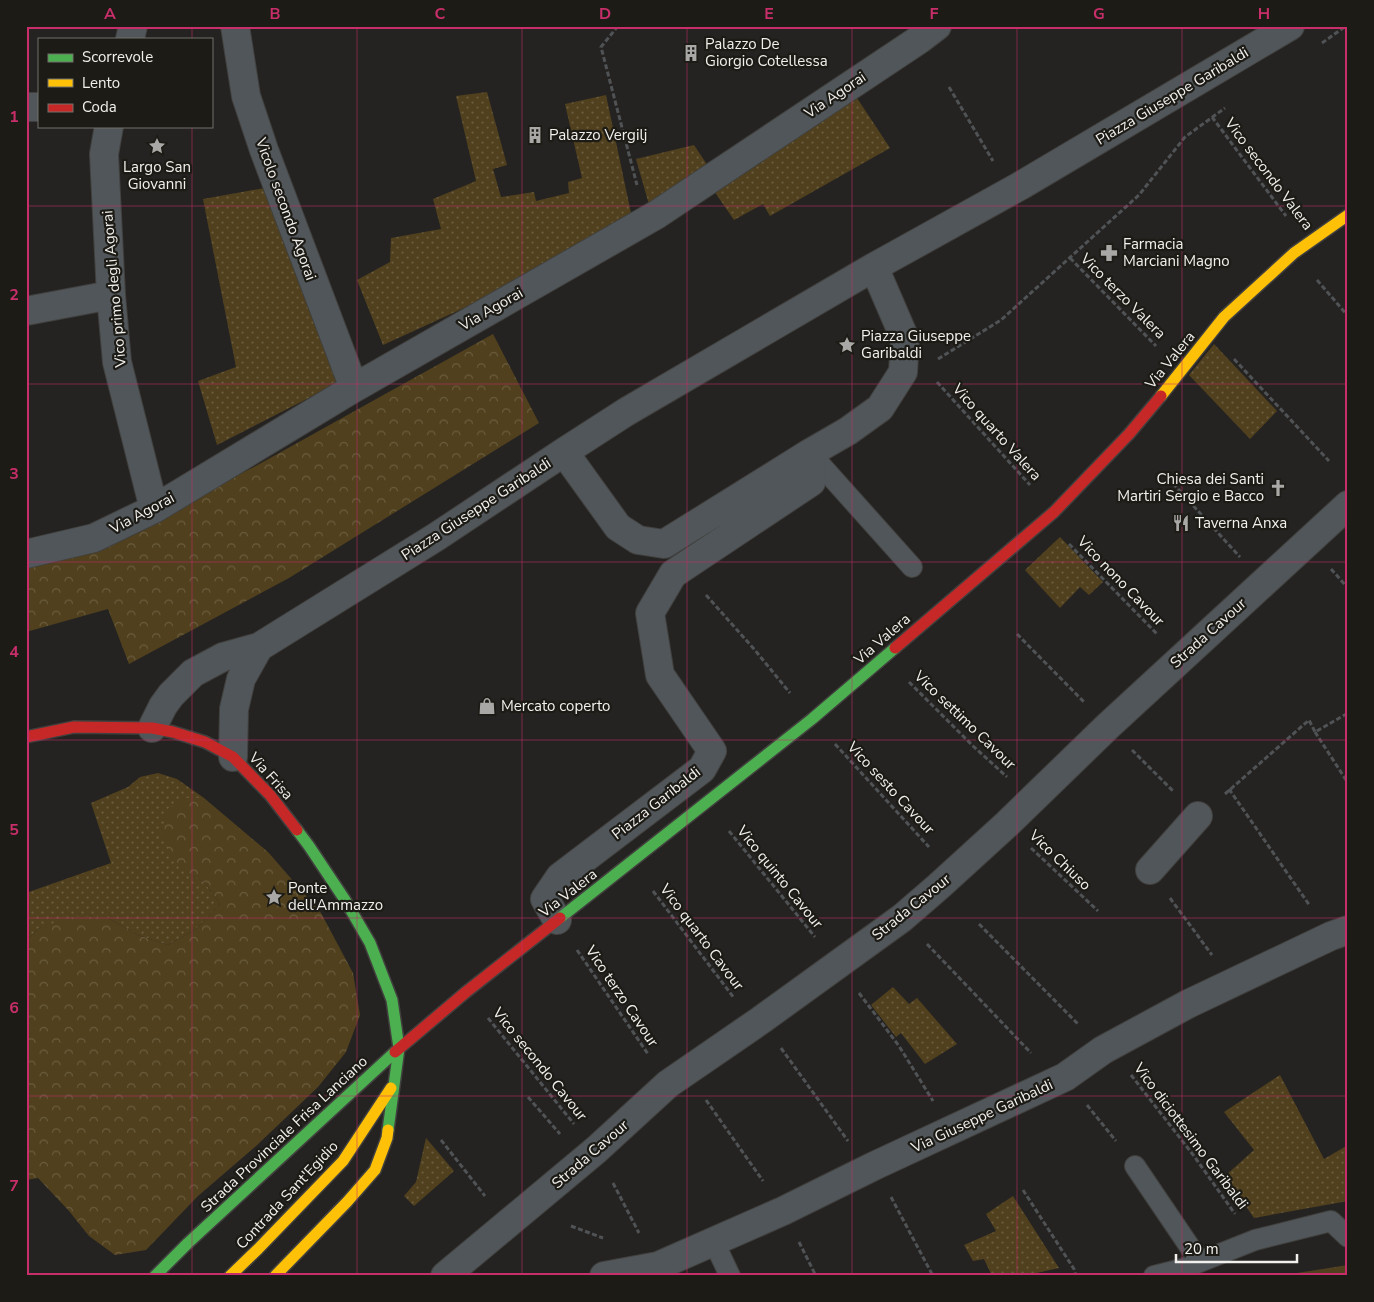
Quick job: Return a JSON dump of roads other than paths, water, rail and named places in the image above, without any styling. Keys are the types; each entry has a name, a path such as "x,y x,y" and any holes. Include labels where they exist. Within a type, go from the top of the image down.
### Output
{"street":[{"name":"Vicolo secondo Agorai","path":"235,26 246,96 264,150 354,388"},
{"name":"Via Agorai","path":"26,554 94,538 154,509 354,388 646,220 937,26"},
{"name":"Piazza Giuseppe Garibaldi","path":"259,647 436,537 626,412 874,267 1011,191 1290,26"},
{"name":"Vico primo degli Agorai","path":"109,128 104,154 111,295 117,362 154,509"},
{"name":"Via Valera","path":"399,1048 466,992 812,719 1049,515 1129,434 1224,317 1294,253 1348,215"},
{"path":"564,452 618,527 638,540 664,544 848,431 880,408 903,372 905,339 874,267"},
{"path":"26,311 111,295"},
{"name":"Piazza Garibaldi","path":"557,920 545,899 560,877 702,769 712,750 660,675 650,612 673,574 811,482 810,453"},
{"name":"Strada Cavour","path":"446,1276 589,1156 668,1084 902,918 1006,824 1180,658 1348,505"},
{"path":"152,728 171,695 193,673 223,657 259,647"},
{"path":"234,756 234,709 241,679 259,647"},
{"name":"Via Frisa","path":"26,737 74,727 152,728 205,742 234,756 270,796 309,846 345,900 370,943 392,1000 399,1048"},
{"path":"1150,870 1198,816"},
{"name":"Via Giuseppe Garibaldi","path":"604,1276 658,1266 783,1211 1061,1079 1106,1048 1188,1004 1339,933"},
{"path":"275,1276 347,1202 375,1170 387,1138 399,1048"},
{"name":"Strada Provinciale Frisa Lanciano","path":"155,1276 203,1229 399,1048"},
{"name":"Contrada Sant'Egidio","path":"230,1276 343,1161 394,1082"}],"lane":[{"path":"810,453 912,567"},
{"path":"1135,1166 1200,1262"},
{"path":"1154,1276 1200,1262 1254,1240 1331,1221 1348,1237"},
{"path":"714,1242 730,1276"}],"place":[{"name":"Palazzo De Giorgio Cotellessa","path":"691,53"},
{"name":"Palazzo Vergilj","path":"535,135"},
{"name":"Largo San Giovanni","path":"157,146"},
{"name":"Farmacia Marciani Magno","path":"1109,253"},
{"name":"Piazza Giuseppe Garibaldi","path":"847,345"},
{"name":"Chiesa dei Santi Martiri Sergio e Bacco","path":"1278,488"},
{"name":"Taverna Anxa","path":"1181,523"},
{"name":"Mercato coperto","path":"487,706"},
{"name":"Ponte dell'Ammazzo","path":"274,897"}]}
